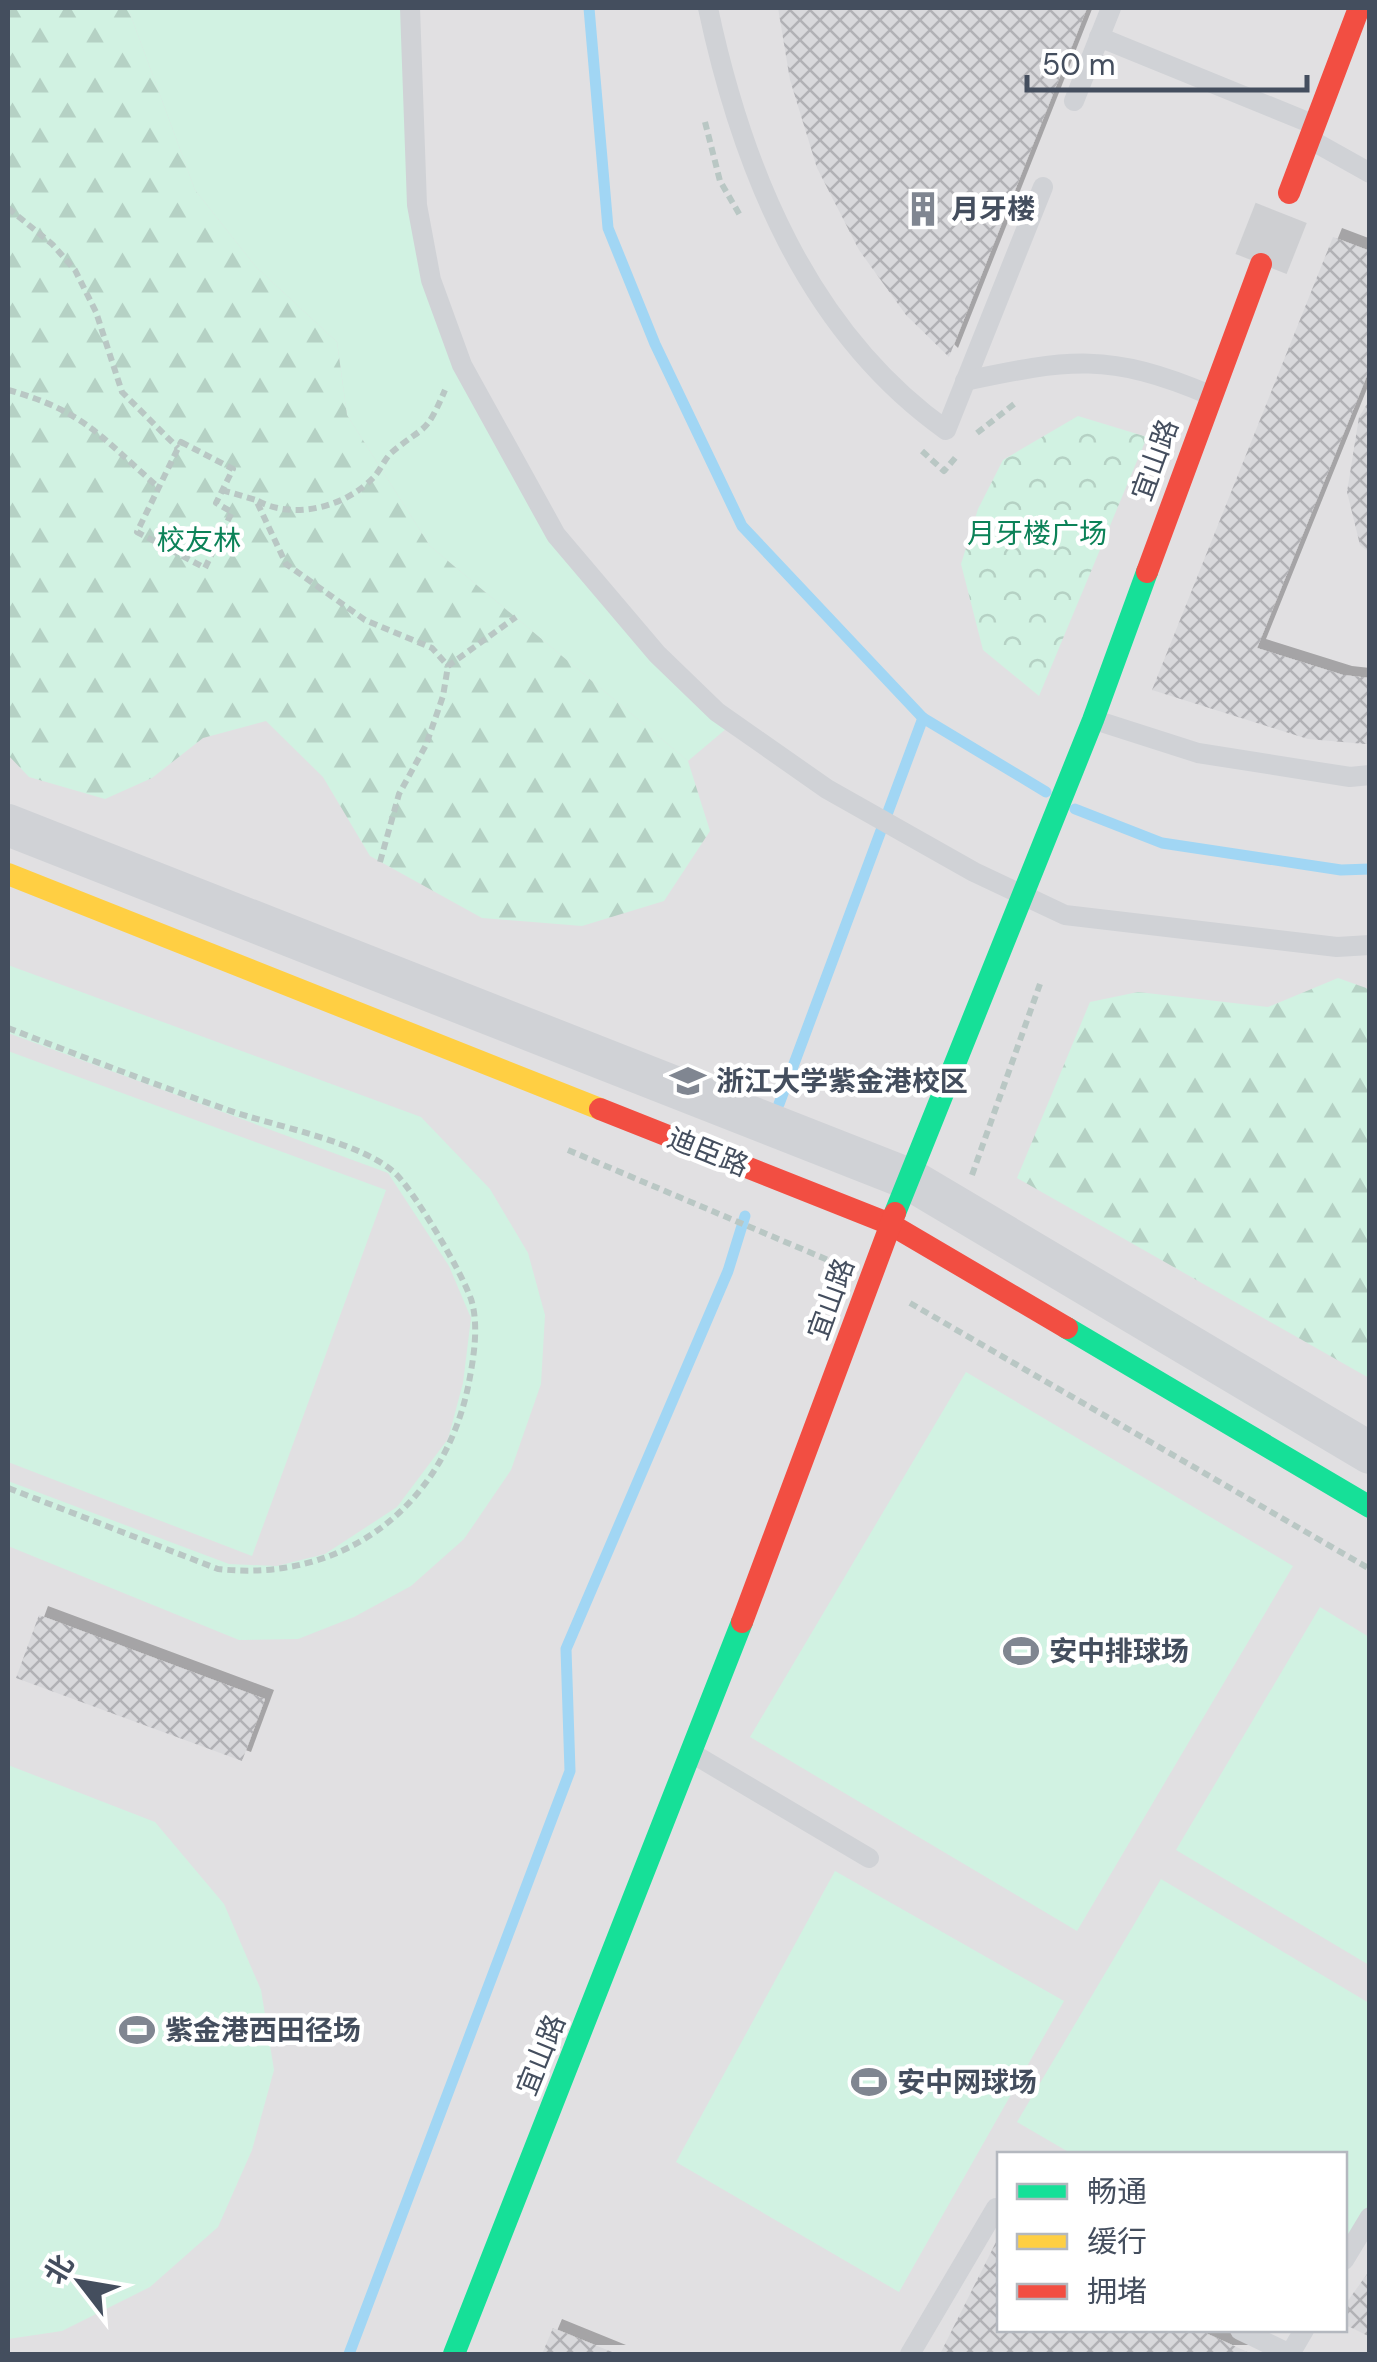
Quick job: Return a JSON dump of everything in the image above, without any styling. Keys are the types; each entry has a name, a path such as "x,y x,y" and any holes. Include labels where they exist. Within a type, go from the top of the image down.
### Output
{"street":[{"path":"1289,193 1359,8"},
{"name":"宜山路","path":"454,2354 693,1754 890,1224 1093,720 1261,264"},
{"name":"迪臣路","path":"8,825 909,1178 1370,1452"},
{"name":"迪臣路","path":"8,874 890,1224 1370,1507"}],"lane":[{"path":"410,8 417,204 431,280 462,365 556,535 656,654 716,712 827,789 1064,914 1337,948 1370,945"},
{"path":"708,8 728,99 765,202 811,285 865,352 946,430 1043,188"},
{"path":"1074,101 1110,8"},
{"path":"1099,37 1313,133 1370,173"},
{"path":"965,381 1060,361 1105,364 1177,381 1210,396"},
{"path":"1093,720 1198,753 1350,776 1370,775"},
{"path":"693,1754 868,1858"},
{"path":"910,2354 997,2208"},
{"path":"1347,2255 1370,2217"},
{"path":"1244,2332 1290,2354 1303,2332"}],"path":[{"path":"702,111 720,181 745,225"},
{"path":"8,208 52,244 75,270 96,312 122,392 178,448"},
{"path":"222,490 272,508 297,510 331,504 359,492 389,455 429,426 453,371 462,365"},
{"path":"8,390 44,400 89,423 158,487"},
{"path":"916,446 944,471 975,434 1016,402 1033,396"},
{"path":"181,442 233,469 216,503 232,512 205,568 137,532 178,448 181,442"},
{"path":"256,500 286,564 365,620 432,648 448,666"},
{"path":"380,862 399,794 426,745 443,696 448,666 516,618"},
{"path":"960,1210 1064,914"},
{"path":"8,1028 361,1154 396,1174 471,1300 476,1334 463,1413 446,1452 396,1516 334,1558 255,1574 218,1569 8,1488"},
{"path":"720,1212 870,1280 1370,1569"},
{"path":"924,1312 944,1254"}],"shaded area":[{"name":"浙江大学紫金港校区","path":"8,8 1369,8 1369,2354 8,2354"}],"green space":[{"name":"校友林","path":"8,8 128,8 195,190 256,267 337,342 347,415 430,546 688,761 710,831 664,901 582,926 482,918 370,856 323,777 266,721 203,738 152,778 105,799 29,777 8,755"},
{"path":"128,8 410,8 431,280 556,535 733,723 688,761 430,546 347,415 337,342 256,267 195,190"},
{"name":"月牙楼广场","path":"1078,416 1147,437 1039,696 983,650 961,564 978,509 1003,460"},
{"path":"8,965 421,1117 490,1189 528,1253 545,1315 541,1384 511,1470 464,1539 411,1586 354,1617 298,1639 239,1640 8,1546 8,1481 229,1564 277,1566 325,1554 397,1507 448,1439 463,1383 471,1318 449,1266 388,1173 8,1033"},
{"path":"1338,978 1369,989 1369,1378 1017,1178 1090,1002 1138,992 1268,1007"},
{"path":"8,1051 386,1190 252,1556 8,1462"},
{"name":"安中排球场","path":"966,1372 1293,1566 1077,1931 750,1737"},
{"path":"1320,1607 1369,1637 1369,1965 1176,1850"},
{"name":"紫金港西田径场","path":"8,1765 155,1822 224,1904 261,1990 274,2070 252,2150 218,2227 150,2287 62,2331 8,2339"},
{"name":"安中网球场","path":"835,1871 1064,2001 899,2292 676,2162"},
{"path":"1161,1879 1369,2003 1369,2213 1347,2252 1347,2152 1069,2152 1017,2122"}],"building":[{"name":"月牙楼","path":"778,8 1087,8 949,357 906,315 859,250 817,168 790,80"},
{"path":"1333,237 1370,251 1370,368 1257,648 1343,675 1370,678 1370,744 1308,739 1152,690"},
{"path":"1370,399 1370,553 1360,545 1347,492 1359,417"},
{"path":"39,1615 265,1699 242,1761 16,1678"},
{"path":"997,2240 997,2332 1203,2332 1252,2354 940,2354"},
{"path":"1370,2270 1370,2337 1347,2326 1347,2302"},
{"path":"553,2328 617,2354 542,2354"}],"waterway":[{"path":"589,8 608,228 655,344 742,526 923,718 1046,792"},
{"path":"779,1104 923,718"},
{"path":"1075,809 1162,843 1341,870 1370,869"},
{"path":"349,2354 570,1771 566,1649 728,1271 745,1216"}],"tunnel":[{"path":"1261,264 1289,193"}],"traffic: fast":[{"path":"895,1213 1093,720 1147,572"},
{"path":"1067,1328 1370,1507"},
{"path":"454,2354 742,1622"}],"traffic: slow":[{"path":"8,874 600,1109"}],"traffic: jam":[{"path":"1289,193 1359,8"},
{"path":"1147,572 1261,264"},
{"path":"600,1109 890,1224 1067,1328"},
{"path":"742,1622 895,1213"}],"place":[{"name":"月牙楼","path":"923,209"},
{"name":"浙江大学紫金港校区","path":"688,1081"},
{"name":"安中排球场","path":"1021,1651"},
{"name":"紫金港西田径场","path":"137,2030"},
{"name":"安中网球场","path":"869,2082"}]}
